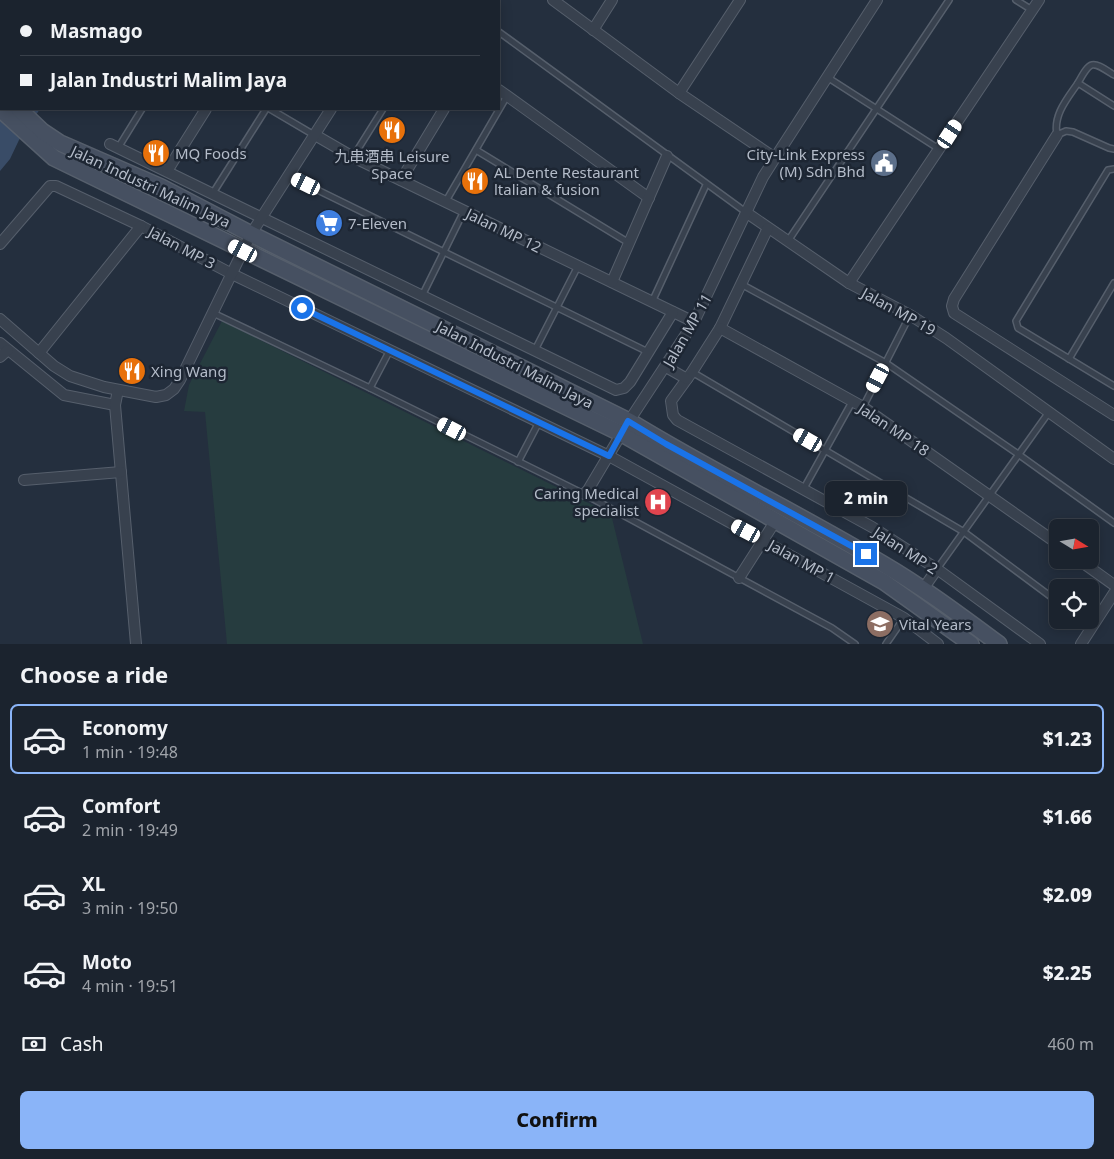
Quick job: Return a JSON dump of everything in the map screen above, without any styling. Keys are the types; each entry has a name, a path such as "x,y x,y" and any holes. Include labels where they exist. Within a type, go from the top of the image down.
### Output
{"main road":[{"name":"Jalan Industri Malim Jaya","path":"1,110 38,136 60,143 160,187 625,428 776,520 884,582 971,644"},
{"name":"Jalan Industri Malim Jaya","path":"20,110 54,158 243,251 625,428 666,444 883,564 923,589 999,644"}],"street":[{"path":"553,0 679,93 774,158"},
{"path":"593,30 612,0"},
{"path":"679,93 740,0"},
{"name":"Jalan MP 11","path":"584,494 694,322 774,158 877,0"},
{"path":"850,283 1038,0"},
{"path":"503,93 649,198"},
{"path":"167,171 205,110"},
{"path":"0,319 54,366 70,376 118,390 156,397 166,395 174,389 180,380 251,234 330,110"},
{"path":"401,180 443,110"},
{"name":"Jalan MP 12","path":"314,135 353,157 694,322"},
{"path":"1057,136 954,299 952,306 954,313 1114,415"},
{"path":"114,146 616,390 624,388 630,382 673,312"},
{"path":"612,282 667,156"},
{"name":"Jalan MP 3","path":"0,244 50,186 56,186 142,226 232,274 609,456"},
{"name":"Jalan MP 19","path":"747,213 850,283 910,315 946,338 1114,458"},
{"path":"39,353 142,226"},
{"path":"666,367 690,376 720,328 768,228"},
{"name":"Jalan MP 18","path":"720,328 863,406 1049,538"},
{"path":"3,350 64,396 115,406"},
{"name":"Jalan MP 2","path":"690,376 671,401 672,415 677,420 872,527 937,570 1040,644"},
{"path":"118,390 115,406 136,644"},
{"name":"Jalan MP 1","path":"609,456 904,618 938,644"},
{"path":"24,480 121,472"},
{"path":"739,578 776,520"},
{"path":"1092,569 1114,585"},
{"path":"923,589 937,570"},
{"path":"1099,617 1114,593"},
{"path":"1081,644 1091,629"}],"lane":[{"path":"787,241 949,0"},
{"path":"1016,0 1032,10"},
{"path":"500,33 747,213"},
{"path":"1114,76 1099,65 1093,64 1086,68 1059,112 1056,128 1057,136 1066,131 1073,132 1114,149"},
{"path":"827,77 940,150"},
{"path":"1078,83 1114,106"},
{"path":"114,146 141,110"},
{"path":"213,193 267,110"},
{"path":"270,110 314,135"},
{"path":"353,157 382,110"},
{"path":"446,202 476,150 495,110"},
{"path":"476,150 629,243"},
{"path":"1114,169 1108,170 1016,321 1018,328 1114,386"},
{"path":"288,176 648,352"},
{"path":"652,302 706,184"},
{"path":"422,296 464,210"},
{"path":"535,350 578,266"},
{"path":"1069,359 1114,283"},
{"path":"741,284 886,363 1114,523"},
{"path":"212,313 370,388 584,494 832,628 855,644"},
{"path":"863,406 910,315"},
{"path":"370,388 390,350"},
{"path":"690,376 825,450 964,532 1049,595"},
{"path":"802,490 852,401"},
{"path":"937,570 1049,412"},
{"path":"518,462 539,422"},
{"path":"886,644 904,618"}],"green space":[{"path":"222,321 611,514 643,644 227,644 205,412 184,411 189,385"}],"water":[{"path":"4,110 39,110 19,140 10,159 0,171 0,116"}],"place":[{"name":"九串酒串 Leisure Space","path":"392,130"},
{"name":"MQ Foods","path":"156,153"},
{"name":"City-Link Express (M) Sdn Bhd","path":"884,163"},
{"name":"AL Dente Restaurant ltalian & fusion","path":"475,181"},
{"name":"7-Eleven","path":"329,223"},
{"name":"Xing Wang","path":"132,371"},
{"name":"Caring Medical specialist","path":"658,502"},
{"name":"Vital Years","path":"880,624"}],"route":[{"path":"302,308 609,456 628,421 666,444 866,554"}]}
